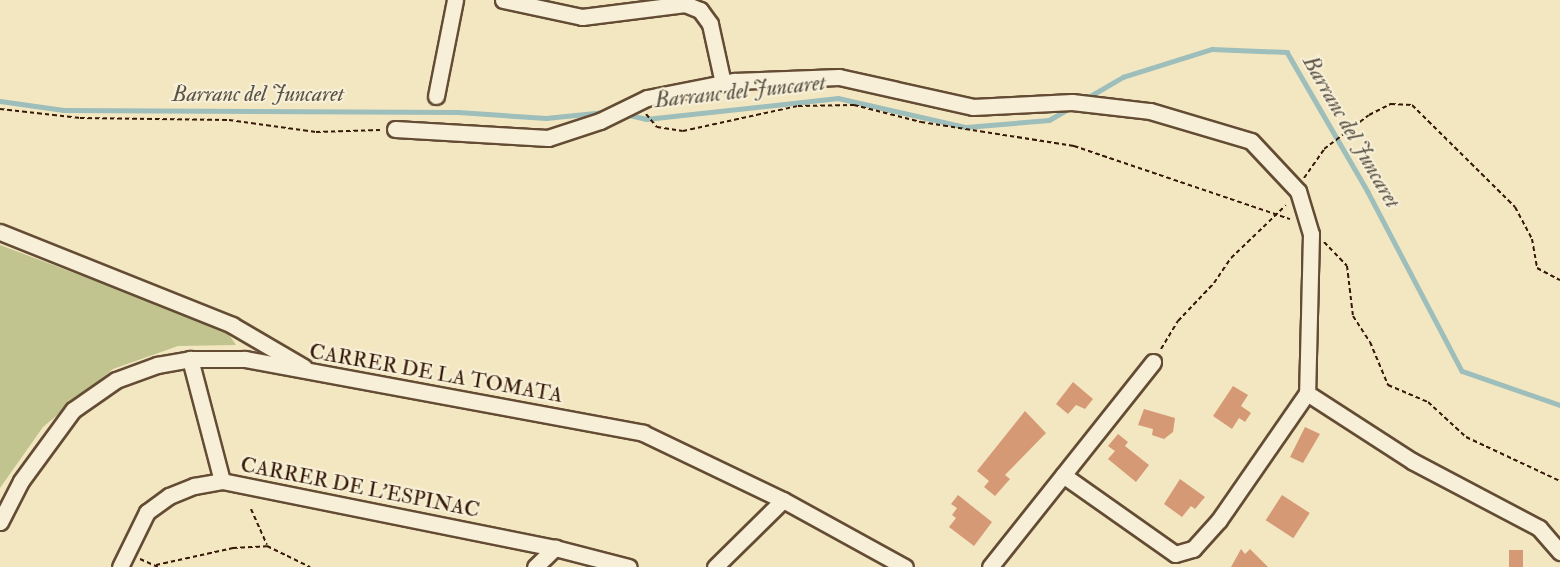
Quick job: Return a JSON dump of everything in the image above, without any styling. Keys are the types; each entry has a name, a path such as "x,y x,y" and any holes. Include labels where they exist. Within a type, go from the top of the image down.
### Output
{"street":[{"path":"436,96 455,0"},
{"path":"503,0 582,17 685,4 700,10 710,24 723,83"},
{"path":"395,129 548,138 600,121 638,103 723,83 839,77 973,107 1072,102 1150,111 1251,141 1298,191 1311,234 1307,393 1219,520 1193,549 1174,554 1063,475"},
{"path":"0,232 249,334 313,373"},
{"path":"245,359 249,334"},
{"path":"190,359 222,481"},
{"name":"CARRER DE LA TOMATA","path":"0,522 21,480 73,410 116,380 157,365 190,359 245,359 643,433 783,500 897,565"},
{"path":"990,567 1153,362"},
{"path":"1307,393 1412,461 1539,528 1560,552"},
{"name":"CARRER DE L'ESPINAC","path":"123,560 147,512 169,496 194,486 222,481 555,548 629,567"},
{"path":"716,567 783,500"},
{"path":"536,567 555,548"}],"path":[{"path":"638,103 657,127 684,131 798,106 854,105 921,122 1074,146 1278,214"},
{"path":"1153,362 1178,321 1214,284 1231,258 1278,214 1298,191 1324,149 1361,121 1391,104 1412,105 1515,207 1532,239 1537,268 1560,280"},
{"path":"0,109 80,118 229,120 316,132 395,129"},
{"path":"1311,234 1332,248 1347,266 1353,316 1370,342 1388,386 1428,402 1466,437 1560,481"},
{"path":"251,509 267,546"},
{"path":"123,560 157,566 233,548 267,546 310,567"}],"green space":[{"path":"0,245 226,330 236,345 178,346 113,369 43,427 0,488"}],"building":[{"path":"1073,382 1093,399 1085,409 1076,405 1068,414 1056,404"},
{"path":"1233,386 1248,395 1241,406 1251,413 1245,422 1239,418 1232,429 1213,416"},
{"path":"1144,409 1175,418 1173,432 1164,439 1152,435 1153,429 1138,425"},
{"path":"1025,411 1046,433 1005,475 1010,479 995,496 984,487 989,481 977,471"},
{"path":"1305,427 1320,434 1303,463 1290,457"},
{"path":"1118,434 1128,442 1125,446 1149,465 1136,482 1108,459 1115,451 1108,446"},
{"path":"1180,479 1205,497 1195,509 1191,506 1182,517 1164,504"},
{"path":"958,495 992,522 974,546 949,527 956,518 952,515 957,508 951,504"},
{"path":"1282,495 1310,513 1293,538 1266,520"},
{"path":"1241,549 1245,554 1250,549 1268,567 1231,567"},
{"path":"1509,550 1523,550 1523,567 1509,567"}],"waterway":[{"name":"Barranc del Juncaret","path":"1085,99 1123,77 1212,49 1287,52 1368,192 1462,371 1560,405"},
{"name":"Barranc del Juncaret","path":"625,114 646,119 838,98 966,127 1049,120 1070,108"},
{"name":"Barranc del Juncaret","path":"0,101 63,110 458,112 546,118 605,112"}]}
